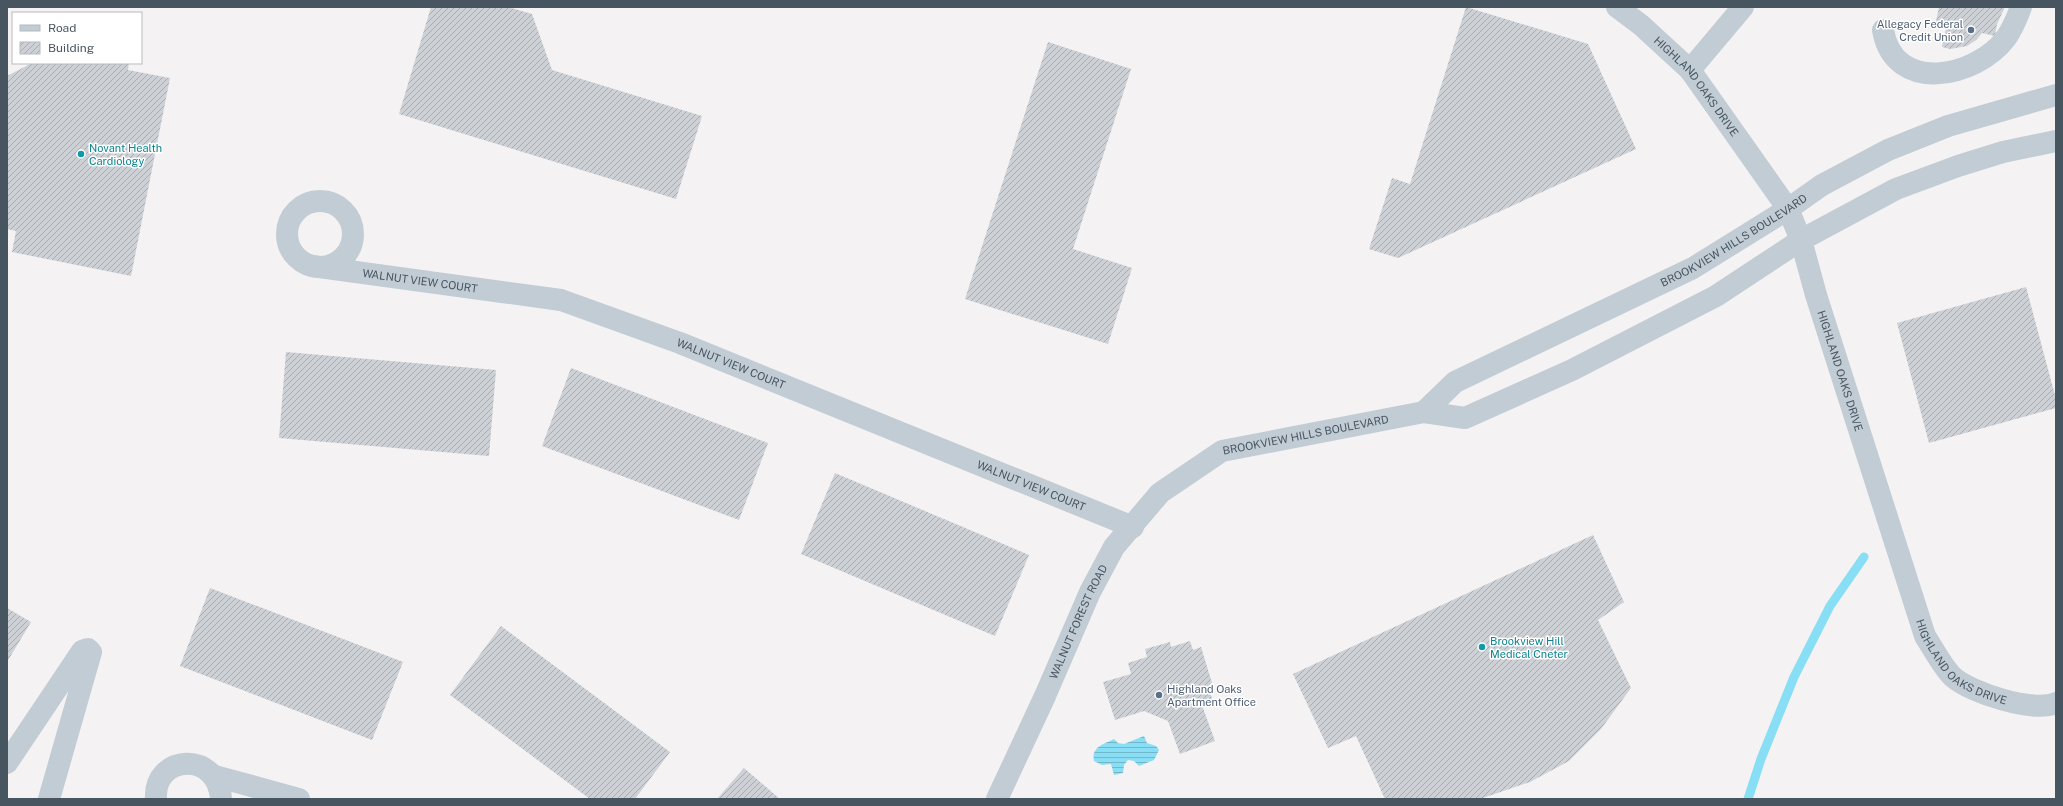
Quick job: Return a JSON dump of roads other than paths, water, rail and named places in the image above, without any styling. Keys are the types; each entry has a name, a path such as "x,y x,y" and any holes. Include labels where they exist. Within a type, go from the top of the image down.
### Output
{"street":[{"name":"HIGHLAND OAKS DRIVE","path":"1617,7 1641,25 1690,70 1788,208 1801,240 1816,295 1925,636 1953,677 1979,691 2030,706 2051,706 2056,703"},
{"path":"1690,70 1743,7"},
{"path":"1883,30 1885,43 1892,56 1909,69 1934,73 1948,72 1979,61 1993,50 2006,38 2015,23 2021,7"},
{"name":"BROOKVIEW HILLS BOULEVARD","path":"1424,412 1455,382 1693,268 1822,185 1888,150 1948,126 2056,95"},
{"name":"BROOKVIEW HILLS BOULEVARD","path":"1193,469 1222,451 1424,412 1465,418 1565,373 1716,296 1801,240 1896,189 2003,152 2056,141"},
{"name":"WALNUT VIEW COURT","path":"312,266 561,300 680,343 1132,526"},
{"name":"WALNUT FOREST ROAD","path":"997,799 1045,696 1090,592 1114,547 1160,494 1193,469"},
{"path":"7,763 82,651 88,649 91,652 48,799"},
{"path":"156,799 157,786 168,770 178,765 188,763 204,767 215,776 299,799"},
{"path":"215,776 220,787 221,799"}],"water":[{"path":"1144,736 1147,743 1156,746 1159,750 1154,760 1139,766 1134,761 1128,760 1124,765 1123,773 1114,775 1111,764 1102,765 1094,761 1094,752 1096,749 1114,739 1118,743 1124,744"}],"waterway":[{"path":"1748,799 1761,759 1794,677 1830,606 1864,557"}],"place":[{"name":"Allegacy Federal Credit Union","path":"1971,30"},
{"name":"Novant Health Cardiology","path":"81,154"},
{"name":"Brookview Hill Medical Cneter","path":"1482,647"},
{"name":"Highland Oaks Apartment Office","path":"1159,695"}]}
